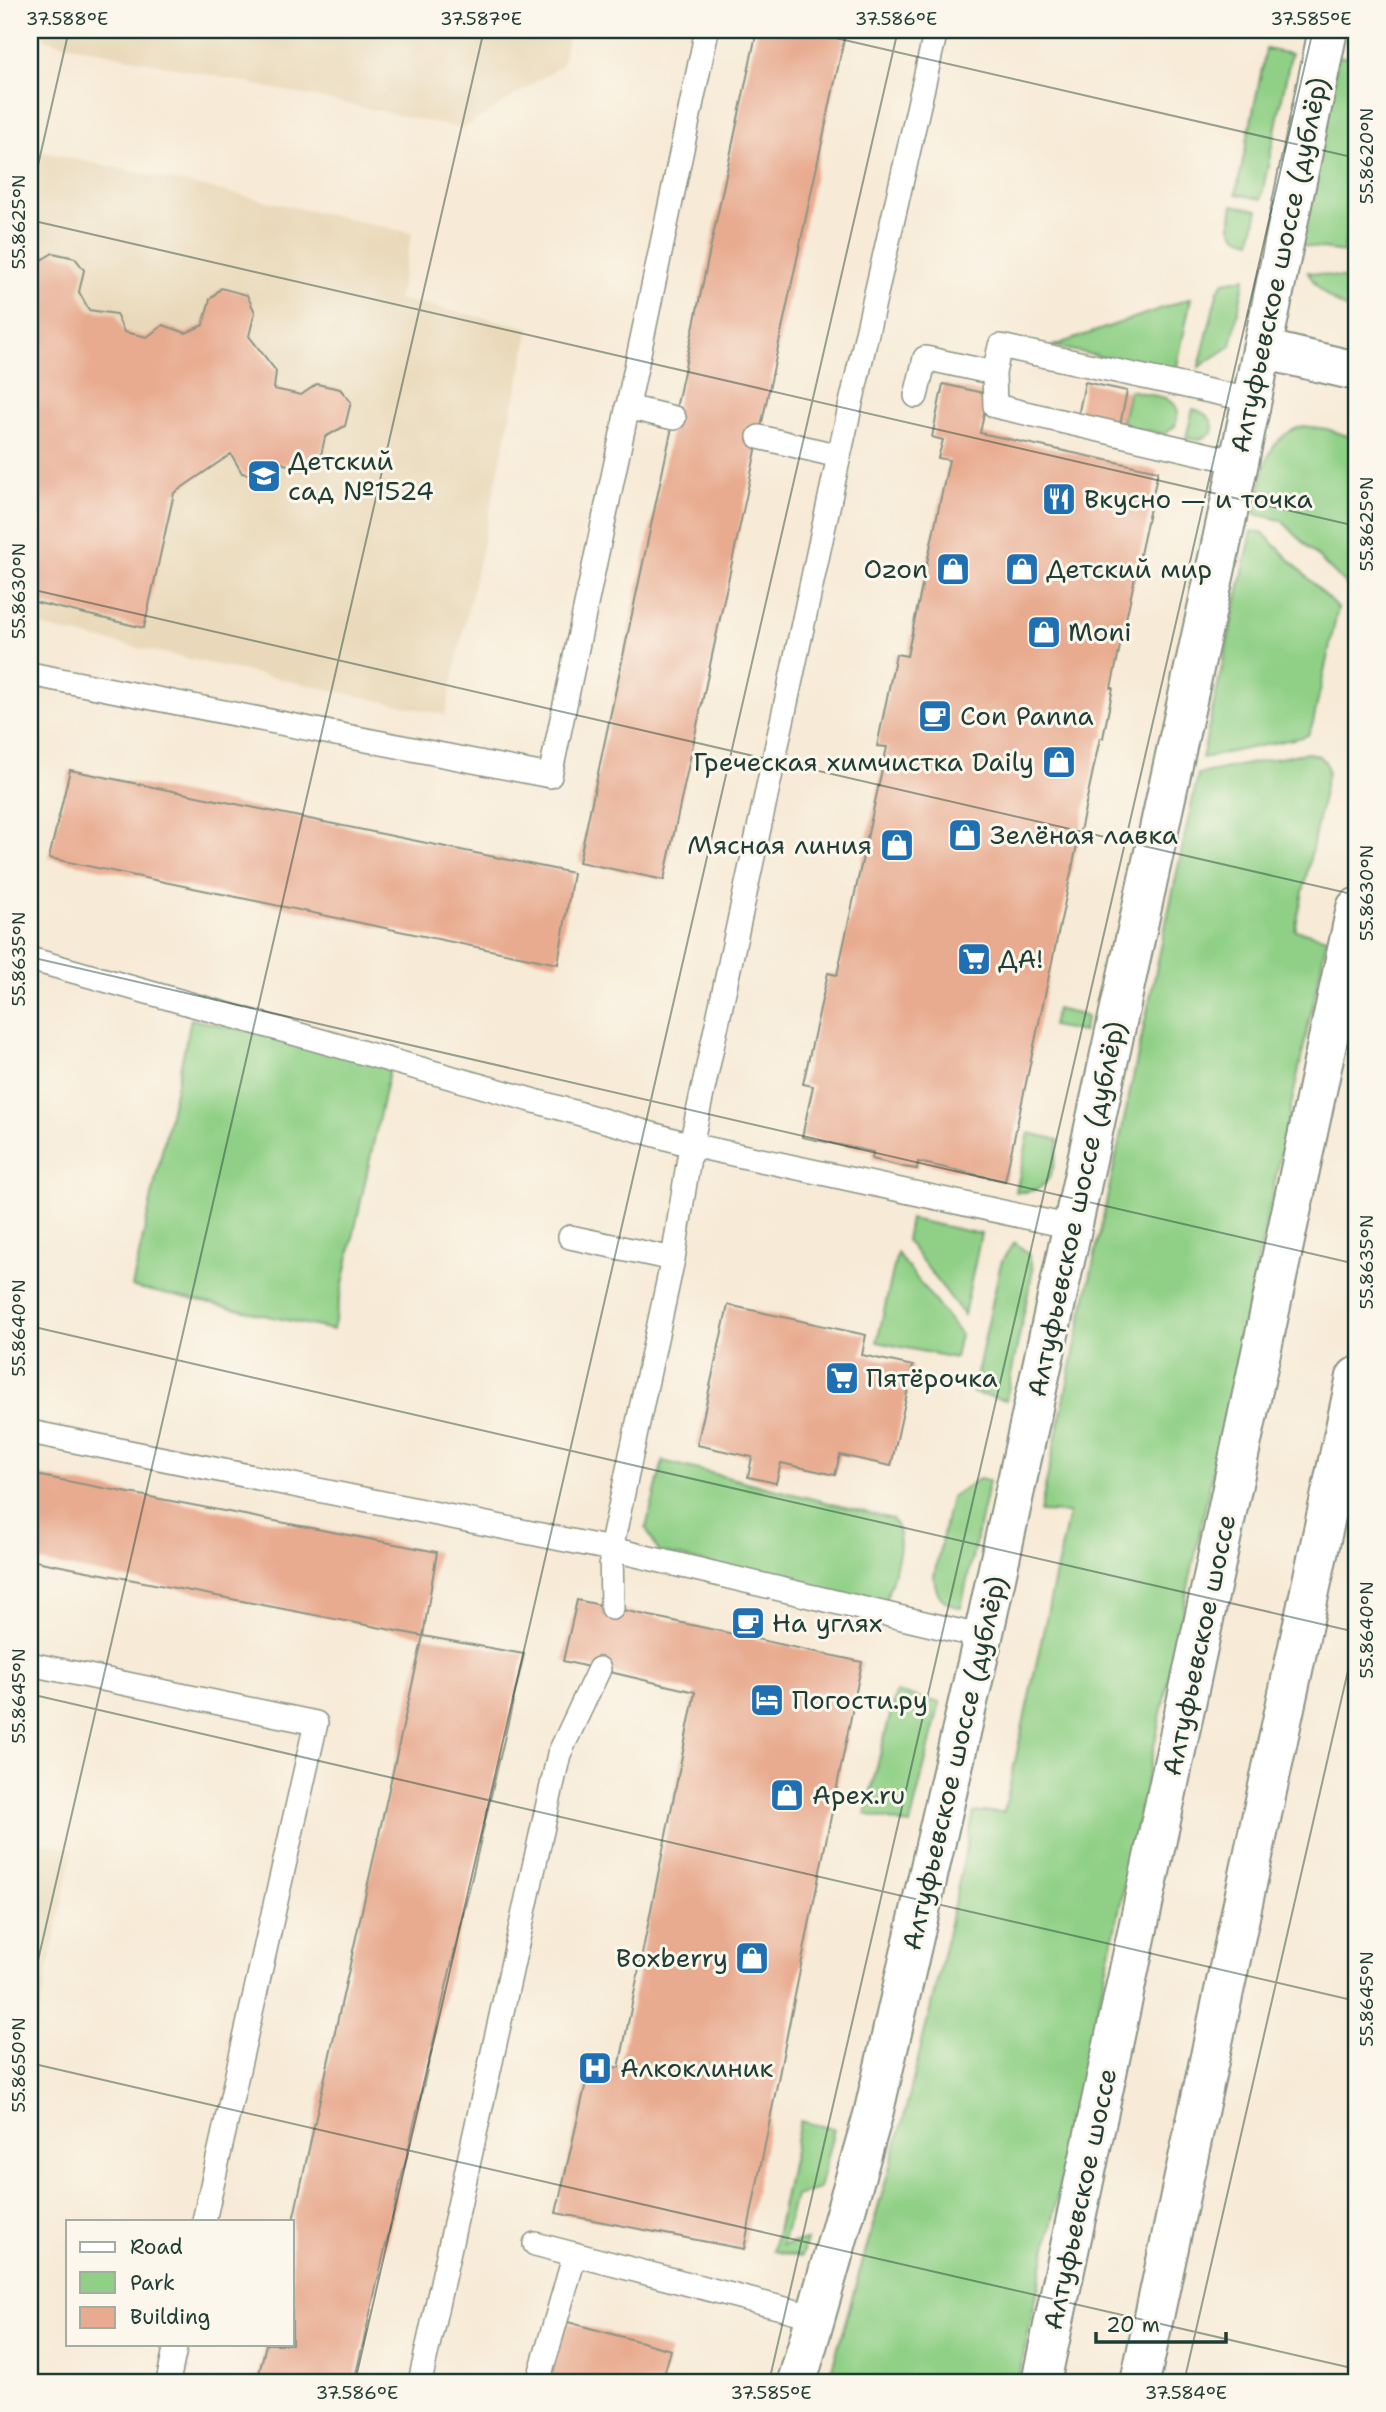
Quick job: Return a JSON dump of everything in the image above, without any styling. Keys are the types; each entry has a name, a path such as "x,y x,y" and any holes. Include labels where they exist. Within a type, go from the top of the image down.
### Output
{"main road":[{"name":"Алтуфьевское шоссе (дублёр)","path":"797,2382 873,2115 983,1637 1239,462 1328,30"},
{"path":"1262,349 1356,370"},
{"name":"Алтуфьевское шоссе","path":"1041,2382 1356,908"},
{"path":"1140,2382 1356,1377"}],"lane":[{"path":"30,674 550,776 707,30"},
{"path":"612,1608 611,1549 673,1259 691,1145 839,456 936,30"},
{"path":"1239,462 995,406 994,373 1000,346 1251,400"},
{"path":"916,396 925,358 994,373"},
{"path":"627,407 674,418"},
{"path":"759,437 839,456"},
{"path":"30,959 691,1145 1072,1227"},
{"path":"570,1237 673,1259"},
{"path":"30,1432 611,1549 983,1637"},
{"path":"30,1664 316,1723 204,2220"},
{"path":"421,2382 559,1754 599,1670"},
{"path":"535,2244 817,2317"},
{"path":"538,2382 575,2255"},
{"path":"168,2382 176,2346"}],"shaded area":[{"path":"39,30 570,30 562,65 463,129 46,40"},
{"name":"Детский сад №1524","path":"30,149 412,233 398,299 530,328 445,715 30,624"},
{"path":"30,1840 74,1849 30,2055"}],"green space":[{"path":"1266,49 1291,54 1261,199 1236,194"},
{"path":"1338,56 1356,59 1356,191 1343,252 1301,245"},
{"path":"1233,205 1258,210 1251,241 1238,236 1232,229"},
{"path":"1308,272 1356,280 1356,312 1328,296"},
{"path":"1245,278 1231,346 1199,367 1218,290 1224,282"},
{"path":"1191,298 1176,371 1164,371 1053,346"},
{"path":"1129,390 1165,398 1175,405 1178,412 1175,426 1165,434 1121,426"},
{"path":"1193,409 1205,414 1211,420 1213,428 1212,433 1199,440 1186,438"},
{"path":"1303,426 1327,429 1356,439 1356,595 1281,520 1255,514 1263,473 1272,450 1289,432"},
{"path":"1252,531 1264,534 1338,608 1313,723 1308,735 1303,737 1202,758"},
{"path":"1304,753 1321,757 1328,772 1295,930 1327,938 1018,2382 828,2382 903,2121 974,1812 1004,1812 1069,1513 1040,1512 1198,774"},
{"path":"1056,1009 1087,1016 1083,1032 1052,1026"},
{"path":"191,1019 391,1062 333,1330 132,1287"},
{"path":"1029,1133 1059,1140 1055,1161 1044,1184 1028,1192 1016,1192"},
{"path":"910,1219 981,1234 964,1315 906,1240"},
{"path":"1014,1242 1028,1253 1033,1269 1006,1400 973,1393 999,1271"},
{"path":"897,1253 960,1334 955,1358 877,1342"},
{"path":"663,1461 892,1519 900,1537 900,1547 886,1599 882,1604 659,1552 646,1528"},
{"path":"979,1479 989,1481 961,1608 941,1598 934,1576 951,1497"},
{"path":"896,1692 940,1703 910,1825 865,1814"},
{"path":"800,2121 834,2129 819,2189 795,2196 782,2245 806,2240 801,2257 773,2251"}],"building":[{"path":"757,30 846,30 664,880 579,862"},
{"path":"53,253 75,258 84,270 79,292 89,310 116,314 124,332 147,337 163,325 186,333 203,325 210,299 221,288 247,295 255,312 249,336 276,371 274,389 301,395 317,384 340,389 351,402 345,426 325,437 320,460 304,470 281,463 267,478 242,473 231,454 174,493 144,628 30,601 30,488 35,465 30,456 30,283 38,262"},
{"path":"1085,382 1127,391 1120,425 1078,416"},
{"path":"943,384 988,394 980,433 1158,471 1111,688 1103,738 1100,738 1005,1181 918,1162 917,1169 904,1167 872,1159 873,1152 802,1137 813,1086 803,1084 828,973 837,975 887,747 877,746 896,654 907,656 949,460 938,458 943,440 932,437"},
{"path":"70,770 573,873 558,964 49,858"},
{"path":"728,1305 866,1335 862,1355 913,1366 891,1466 840,1455 835,1475 781,1463 776,1483 748,1477 752,1457 697,1445"},
{"path":"30,1474 437,1552 423,1636 30,1560"},
{"path":"577,1600 862,1662 744,2249 556,2213 591,2061 619,2068 695,1692 563,1661"},
{"path":"423,1636 524,1654 354,2382 257,2382 266,2346 294,2346 293,2220"},
{"path":"564,2321 671,2350 662,2382 547,2382"}],"place":[{"name":"Детский сад №1524","path":"264,476"},
{"name":"Вкусно — и точка","path":"1059,499"},
{"name":"Ozon","path":"953,569"},
{"name":"Детский мир","path":"1022,569"},
{"name":"Moni","path":"1044,632"},
{"name":"Con Panna","path":"935,716"},
{"name":"Греческая химчистка Daily","path":"1059,762"},
{"name":"Зелёная лавка","path":"965,835"},
{"name":"Мясная линия","path":"897,845"},
{"name":"ДА!","path":"974,959"},
{"name":"Пятёрочка","path":"842,1378"},
{"name":"На углях","path":"748,1623"},
{"name":"Погости.ру","path":"767,1700"},
{"name":"Apex.ru","path":"787,1795"},
{"name":"Boxberry","path":"752,1958"},
{"name":"Алкоклиник","path":"595,2068"}]}
